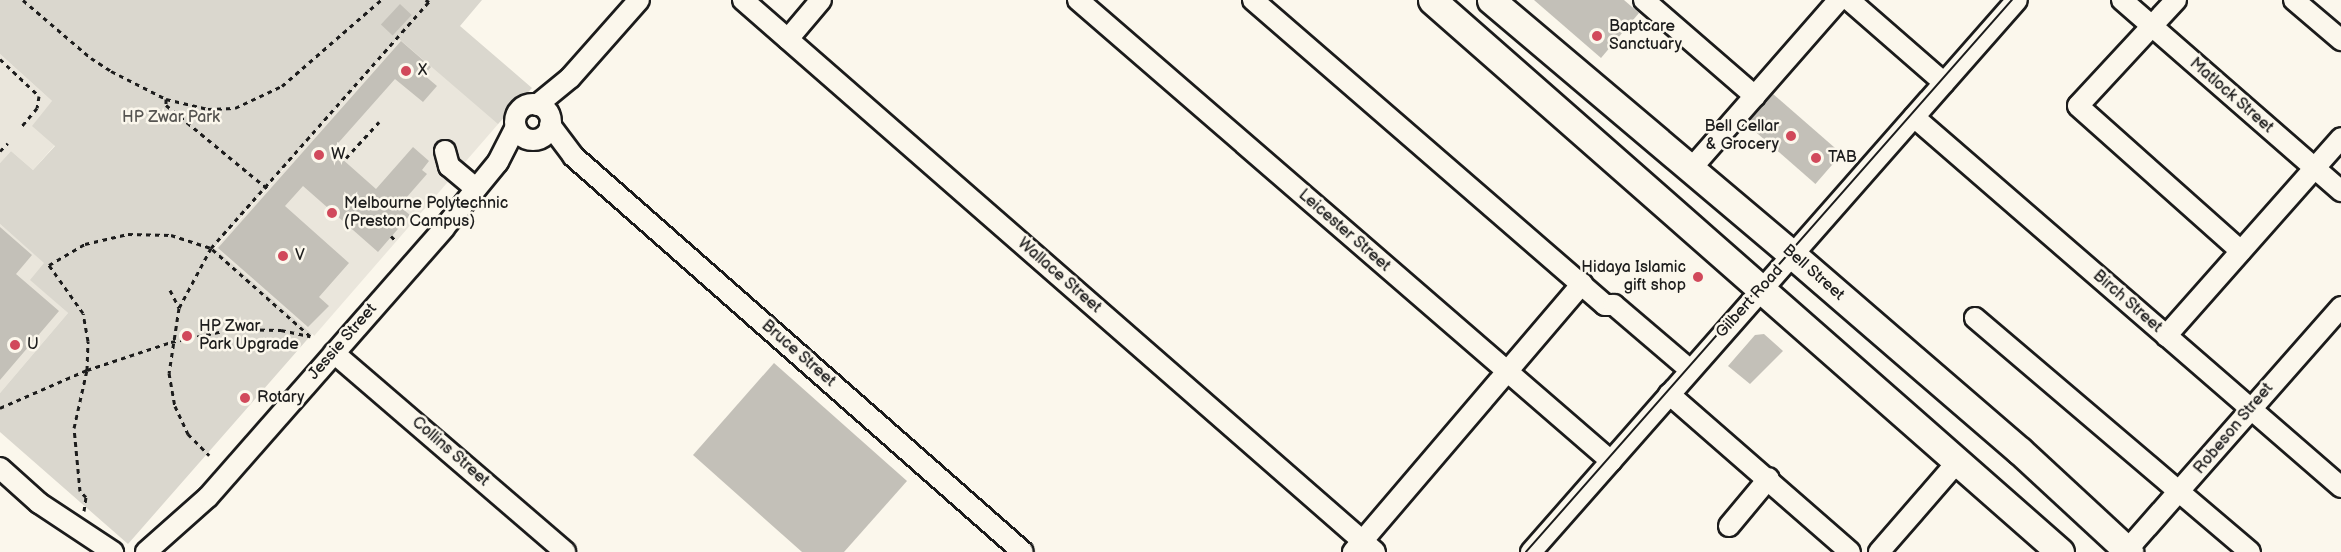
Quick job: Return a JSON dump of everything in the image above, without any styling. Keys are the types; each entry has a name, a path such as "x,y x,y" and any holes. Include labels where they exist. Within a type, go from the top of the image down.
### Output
{"highway":[{"path":"1432,0 2060,552"},
{"name":"Bell Street","path":"1491,0 1792,254 2020,451 2128,551"}],"street":[{"name":"Jessie Street","path":"146,552 185,519 334,353 498,162 541,125 570,78 639,0"},
{"name":"Wallace Street","path":"742,0 1363,548"},
{"path":"788,39 821,0"},
{"name":"Leicester Street","path":"1078,0 1611,461"},
{"path":"1253,0 1605,305 1614,305 1690,370"},
{"path":"1644,0 1755,96"},
{"path":"1690,170 1839,0"},
{"path":"1849,0 1944,83"},
{"name":"Gilbert Road","path":"1531,552 1761,288 2017,0"},
{"name":"Matlock Street","path":"2122,0 2341,191"},
{"path":"2176,0 2078,106 2241,251"},
{"path":"2294,0 2341,40"},
{"name":"Jessie Street","path":"498,162 516,127 519,111 541,125"},
{"name":"Birch Street","path":"1914,117 2341,487"},
{"name":"Bruce Street","path":"516,127 521,135 541,125 573,156 1023,552"},
{"path":"2166,336 2341,138"},
{"path":"445,151 449,166 476,189"},
{"path":"1363,548 1582,284"},
{"name":"Robeson Street","path":"2128,551 2341,307"},
{"path":"1975,318 2250,552"},
{"name":"Collins Street","path":"334,353 565,552"},
{"path":"1669,394 1769,478 1850,552"},
{"path":"1879,552 1958,461"},
{"path":"0,468 39,503 113,552"},
{"path":"1729,526 1769,478"},
{"path":"39,503 64,534 86,552"},
{"name":"Jessie Street","path":"164,552 185,519"}],"path":[{"path":"24,0 91,58 166,99 208,109 235,108 261,100 342,37 381,0"},
{"path":"209,455 188,434 175,405 169,373 171,342 179,308 211,248 429,2 426,0"},
{"path":"0,59 39,96 37,108 21,127"},
{"path":"166,99 166,105 269,190"},
{"path":"334,148 346,158 379,122"},
{"path":"0,151 8,143"},
{"path":"0,408 87,370 171,342 249,328 311,337 211,248 171,235 128,234 85,244 49,265 83,313 88,341 87,370 74,428 80,491 87,497 84,505"},
{"path":"391,236 397,242"},
{"path":"170,290 179,308"}],"shaded area":[{"name":"Melbourne Polytechnic (Preston Campus)","path":"399,37 499,124 314,336 215,249"},
{"path":"0,54 52,101 55,145 33,170 11,151 0,163"},
{"path":"0,224 45,263 31,280 68,313 0,393"}],"green space":[{"name":"HP Zwar Park","path":"0,0 482,0 460,26 532,88 498,124 398,38 214,248 312,334 128,544 0,432 0,393 68,313 30,280 44,263 0,224 0,163 11,151 33,170 55,146 32,126 52,101 0,54"}],"building":[{"name":"Baptcare Sanctuary","path":"1534,0 1624,0 1639,13 1601,58"},
{"path":"400,4 412,15 393,35 381,24"},
{"path":"401,41 431,67 424,75 437,86 423,102 395,79 332,150 376,189 413,147 429,161 422,170 427,174 399,206 410,215 378,252 303,186 285,206 349,263 319,297 329,306 308,327 218,248"},
{"path":"1773,94 1842,154 1815,184 1747,124"},
{"name":"U","path":"0,227 32,255 16,274 59,311 0,380"},
{"path":"1764,334 1783,351 1750,384 1728,366 1755,335"},
{"path":"774,363 907,481 844,552 802,552 693,455"}],"tram line":[{"path":"1526,552 2012,0"}],"place":[{"name":"Baptcare Sanctuary","path":"1597,36"},
{"name":"X","path":"406,71"},
{"name":"Bell Cellar & Grocery","path":"1791,136"},
{"name":"W","path":"319,155"},
{"name":"TAB","path":"1816,158"},
{"name":"Melbourne Polytechnic (Preston Campus)","path":"332,213"},
{"name":"V","path":"283,256"},
{"name":"Hidaya Islamic gift shop","path":"1698,277"},
{"name":"HP Zwar Park Upgrade","path":"187,336"},
{"name":"U","path":"15,345"},
{"name":"Rotary","path":"245,398"}]}
